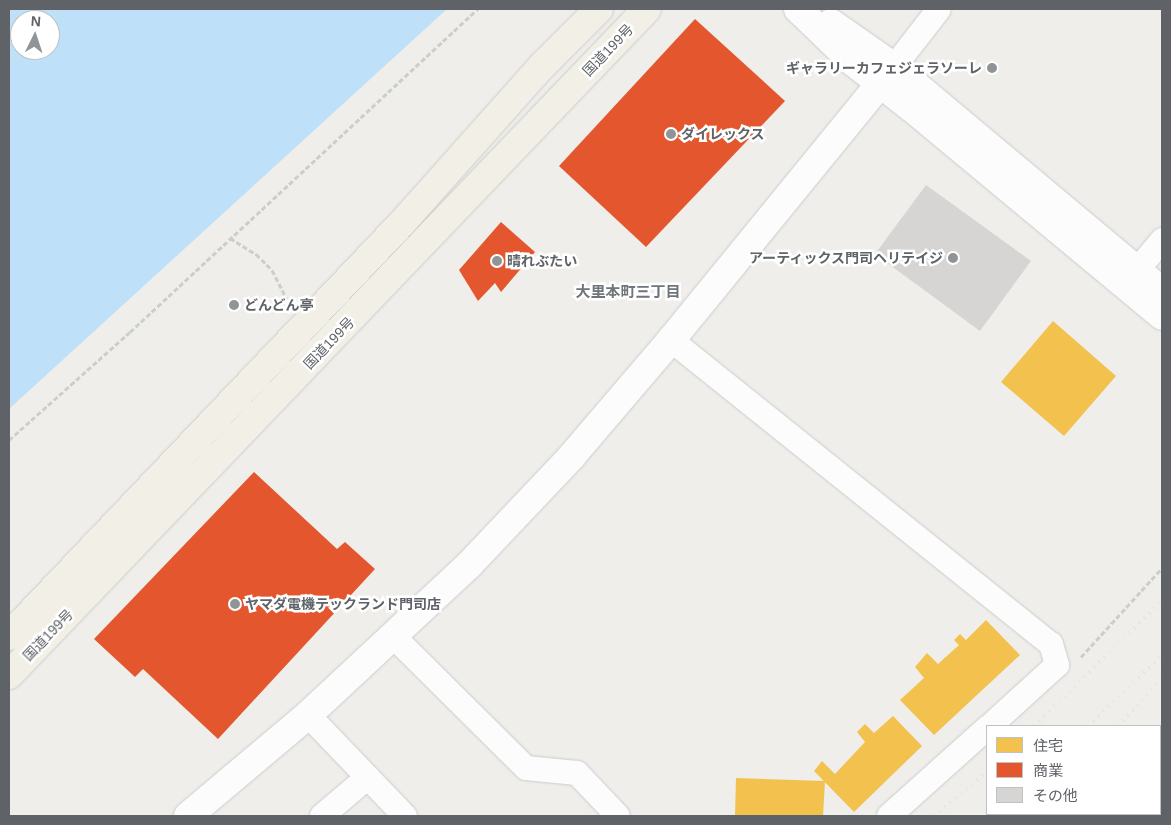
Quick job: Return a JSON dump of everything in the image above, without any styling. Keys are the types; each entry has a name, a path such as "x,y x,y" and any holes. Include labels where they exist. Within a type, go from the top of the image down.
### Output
{"highway":[{"name":"国道199号","path":"9,636 388,237 543,65 599,9"},
{"name":"国道199号","path":"9,676 647,9"}],"street":[{"path":"798,9 853,62 888,75 1162,316"},
{"path":"808,9 888,75 1138,269 1162,291"},
{"path":"188,816 308,715 394,637 469,565 564,464 671,340 888,75 939,9"},
{"path":"1138,269 1162,240"},
{"path":"671,340 1051,644 1058,665 990,725"},
{"path":"394,637 526,768 578,773 618,816"},
{"path":"308,715 405,816"},
{"path":"889,816 986,729"},
{"path":"322,816 368,777"}],"path":[{"path":"9,440 130,332 478,9"},
{"path":"230,238 256,254 272,270 290,305"},
{"path":"1081,657 1162,568"}],"water":[{"path":"9,9 447,9 9,409"}],"building: 住宅":[{"path":"1053,321 1116,376 1064,436 1001,382"},
{"path":"986,620 1020,655 934,735 900,700 924,678 915,667 927,653 938,664 959,645 954,640 960,634 966,640"},
{"path":"893,716 922,746 854,812 814,771 822,761 835,774 865,742 857,732 865,724 874,733"},
{"path":"736,778 825,781 823,816 735,816"}],"building: 商業":[{"name":"ダイレックス","path":"695,19 785,101 646,247 559,166"},
{"name":"晴れぶたい","path":"501,222 535,252 501,292 495,283 478,301 459,270"},
{"name":"ヤマダ電機テックランド門司店","path":"254,472 337,549 345,542 375,569 218,739 143,669 135,677 94,639"}],"building: その他":[{"name":"アーティックス門司ヘリテイジ","path":"926,185 1031,261 980,331 875,254"}],"railway":[{"path":"1035,725 1162,601"},
{"path":"1089,725 1162,655"},
{"path":"1119,725 1162,679"},
{"path":"934,816 986,773"}],"place":[{"name":"ギャラリーカフェジェラソーレ","path":"992,68"},
{"name":"ダイレックス","path":"671,134"},
{"name":"アーティックス門司ヘリテイジ","path":"953,258"},
{"name":"晴れぶたい","path":"497,261"},
{"name":"どんどん亭","path":"234,305"},
{"name":"ヤマダ電機テックランド門司店","path":"235,604"}],"district":[{"name":"大里本町三丁目","path":"628,292"}]}
